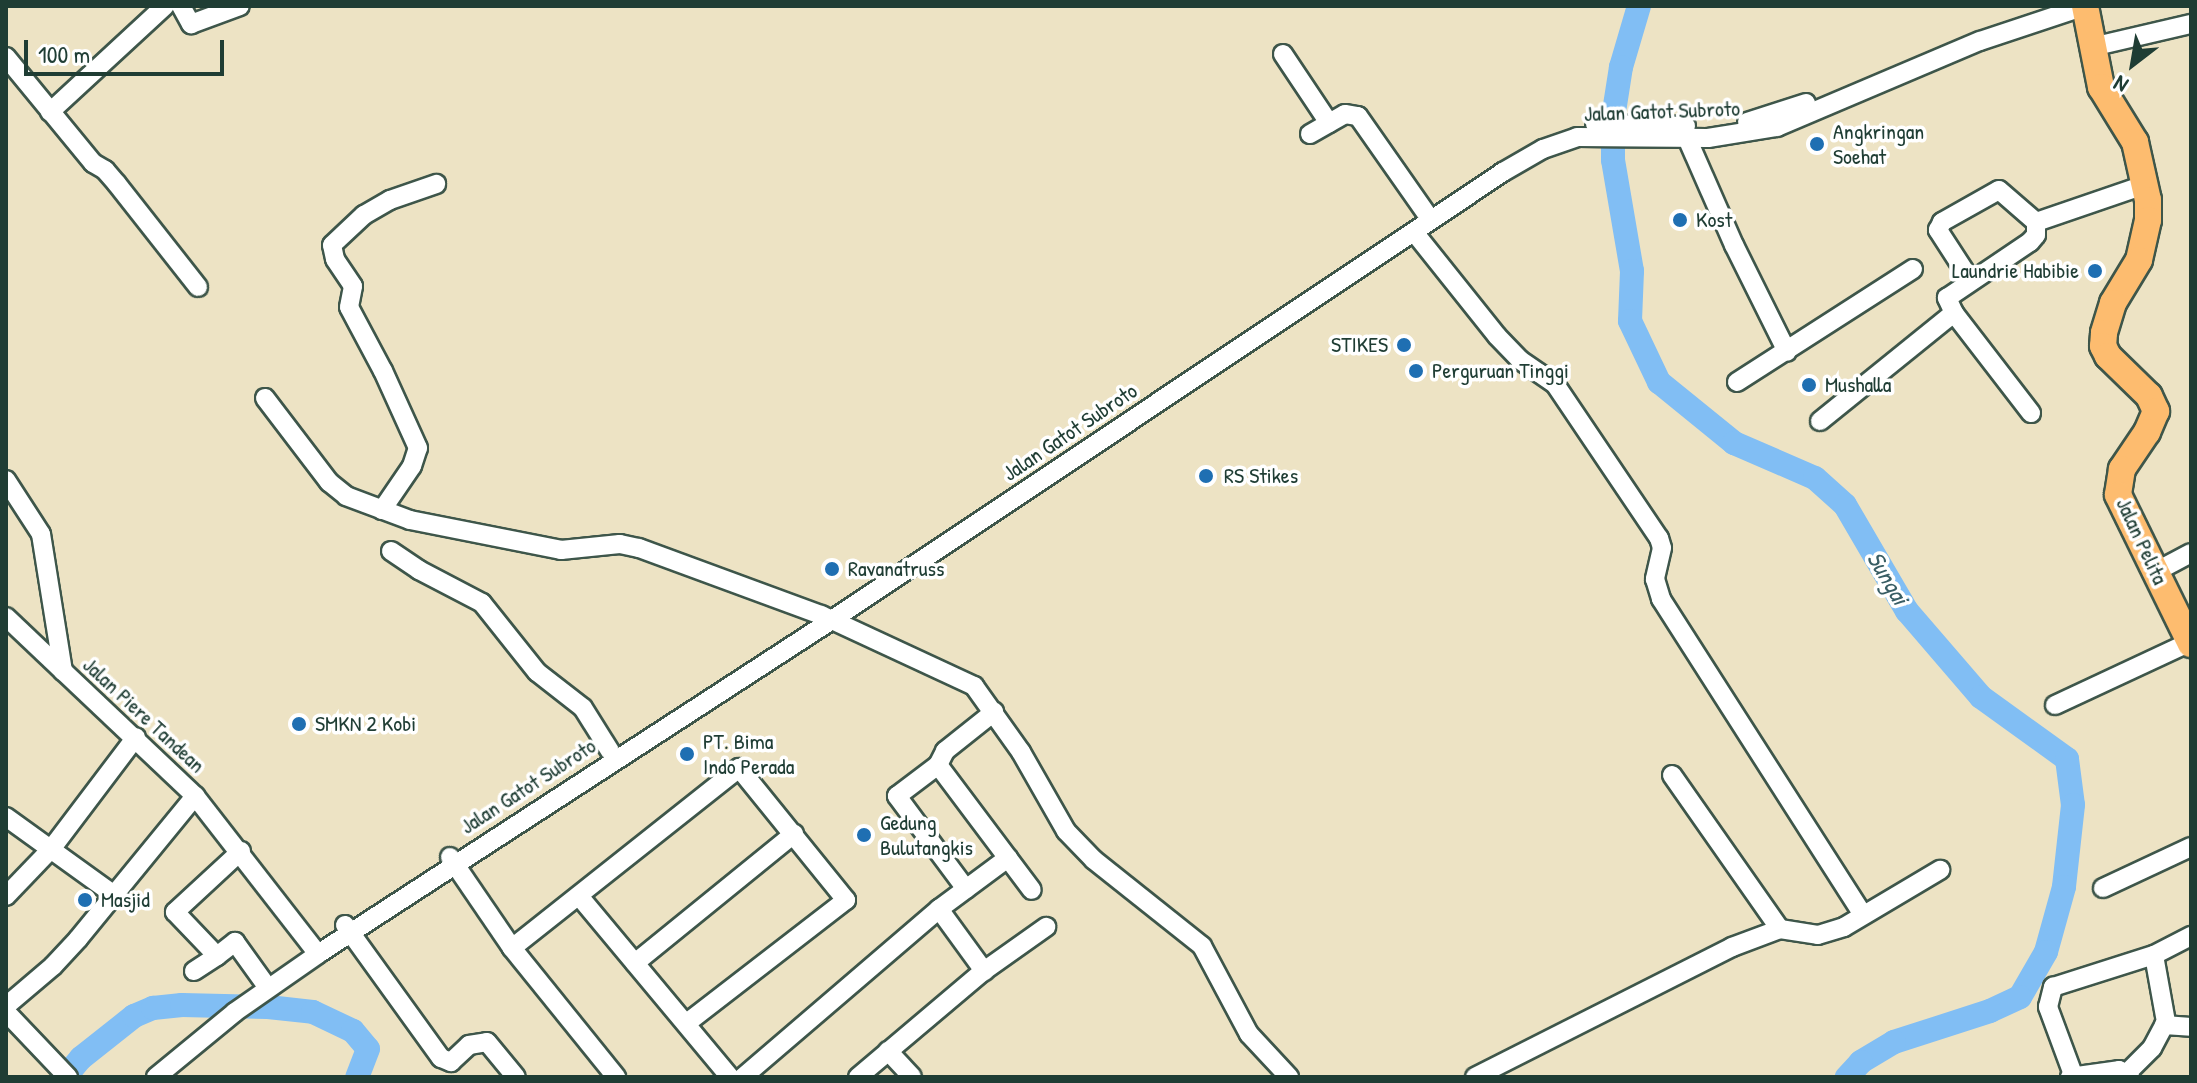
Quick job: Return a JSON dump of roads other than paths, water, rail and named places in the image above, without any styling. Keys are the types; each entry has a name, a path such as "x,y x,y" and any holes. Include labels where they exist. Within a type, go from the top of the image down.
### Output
{"highway":[{"name":"Jalan Pelita","path":"2085,6 2101,87 2135,142 2147,184 2145,236 2139,260 2113,303 2103,346 2114,365 2154,403 2152,421 2122,469 2118,495 2191,643"}],"street":[{"path":"181,6 191,24 240,6"},
{"name":"Jalan Gatot Subroto","path":"1645,130 1687,138 1745,134 1777,127 2044,6"},
{"name":"Jalan Gatot Subroto","path":"452,860 610,751 826,617 1533,142 1557,131 1645,130 1736,124 1858,88 1980,41 2085,6"},
{"path":"50,112 154,10"},
{"path":"2092,47 2191,24"},
{"path":"1283,54 1329,123"},
{"path":"6,57 93,163 105,170 198,287"},
{"path":"1310,134 1345,114 1358,116 1426,213"},
{"name":"Jalan Gatot Subroto","path":"156,1077 261,986 314,949 1543,149 1588,130"},
{"path":"1687,138 1734,245 1787,352"},
{"path":"382,510 412,466 418,448 383,371 349,307 353,286 332,247 337,237 364,215 390,200 436,184"},
{"path":"2036,222 2147,184"},
{"path":"1971,281 1938,230 1942,222 1999,190 2036,222 2036,235 1947,298 1954,313 2031,413"},
{"path":"1414,232 1497,336 1520,360 1555,384 1651,525 1662,548 1655,579 1661,599 1863,915"},
{"path":"1737,382 1913,269"},
{"path":"1820,421 1954,313"},
{"path":"265,398 336,491 382,510 410,520 561,550 620,544 639,548 826,617 952,673 974,686 994,712 1066,831 1094,860 1202,946 1249,1034 1289,1077"},
{"name":"Jalan Piere Tandean","path":"6,480 41,534 63,671 195,796 241,851 314,949"},
{"path":"391,551 419,570 482,603 537,672 583,708 610,751"},
{"path":"2157,571 2191,553"},
{"path":"6,617 63,671"},
{"path":"2055,705 2191,643"},
{"path":"966,889 897,796 938,765 945,751 994,712"},
{"path":"6,896 52,848 136,737"},
{"path":"938,765 1032,890"},
{"path":"512,948 739,768 846,900 687,1023"},
{"path":"1672,775 1780,929"},
{"path":"68,1077 6,1009 53,966 195,796"},
{"path":"6,817 114,895"},
{"path":"635,963 794,834"},
{"path":"2103,888 2191,847"},
{"path":"217,956 175,912 241,851"},
{"path":"743,1077 939,909 1008,858"},
{"path":"452,860 512,948 607,1074"},
{"path":"1475,1077 1732,947 1780,929 1818,935 1863,915 1940,870"},
{"path":"579,896 730,1077"},
{"path":"939,909 984,971"},
{"path":"858,1077 984,971 1046,927"},
{"path":"346,928 441,1058 451,1062 469,1045 487,1042 516,1077"},
{"path":"2154,955 2164,1025 2152,1048 2128,1075 2119,1070 2072,1077 2048,1007 2053,987 2154,955 2191,936"},
{"path":"194,971 235,942 261,986"},
{"name":"Jalan Gatot Subroto","path":"141,1077 232,1010"},
{"path":"2164,1025 2178,1029 2191,1027"},
{"path":"888,1051 912,1077"}],"waterway":[{"name":"Sungai","path":"1639,6 1621,67 1613,118 1613,160 1632,271 1630,321 1659,382 1734,443 1815,478 1845,505 1907,611 1981,697 2067,759 2073,805 2064,887 2046,952 2020,997 1990,1011 1894,1042 1861,1062 1847,1077"},
{"path":"65,1077 81,1058 134,1016 153,1008 182,1005 268,1007 313,1012 353,1031 368,1049 357,1077"}],"place":[{"name":"Angkringan Soehat","path":"1817,144"},
{"name":"Kost","path":"1680,220"},
{"name":"Laundrie Habibie","path":"2095,271"},
{"name":"STIKES","path":"1404,345"},
{"name":"Perguruan Tinggi","path":"1416,371"},
{"name":"Mushalla","path":"1809,385"},
{"name":"RS Stikes","path":"1206,476"},
{"name":"Ravanatruss","path":"832,569"},
{"name":"SMKN 2 Kobi","path":"299,724"},
{"name":"PT. Bima Indo Perada","path":"687,754"},
{"name":"Gedung Bulutangkis","path":"864,835"},
{"name":"Masjid","path":"85,900"}]}
